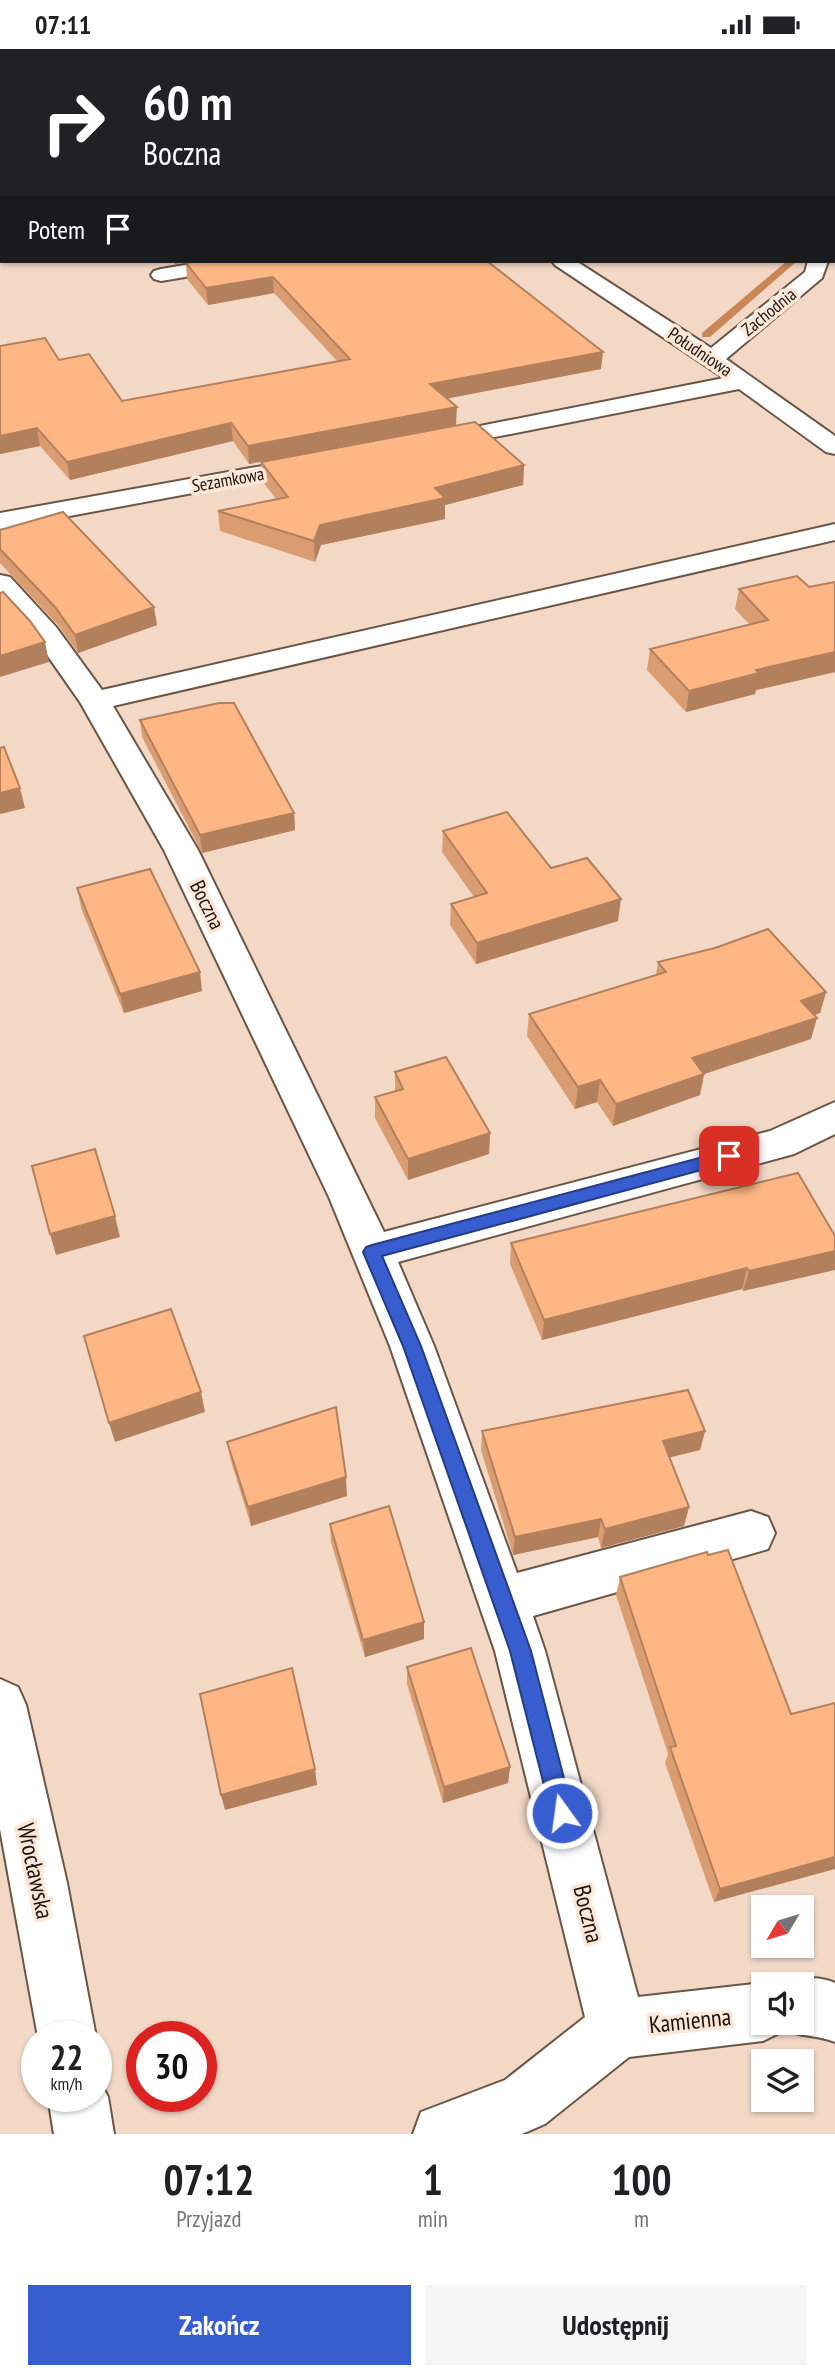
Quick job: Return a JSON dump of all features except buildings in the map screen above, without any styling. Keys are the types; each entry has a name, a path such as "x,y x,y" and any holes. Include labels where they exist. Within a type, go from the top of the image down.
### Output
{"street":[{"path":"161,275 233,263"},
{"name":"Południowa","path":"565,263 712,359 835,447"},
{"name":"Zachodnia","path":"712,359 814,274 817,263"},
{"path":"416,445 744,381"},
{"name":"Sezamkowa","path":"0,521 335,460"},
{"path":"95,701 835,532"},
{"name":"Boczna","path":"0,583 46,633 95,701 181,850 349,1197 412,1346 520,1651 617,2029"},
{"path":"372,1252 780,1143 835,1117"},
{"path":"502,1601 751,1533"},
{"name":"Wrocławska","path":"0,1705 38,1882 64,2021"},
{"path":"814,2007 821,2006 835,2013"},
{"name":"Kamienna","path":"617,2029 751,2013"},
{"path":"443,2134 524,2103 617,2029"},
{"path":"80,2112 84,2134"}],"waterway":[{"path":"706,335 790,263"}],"route":[{"path":"562,1813 520,1651 412,1346 372,1252 729,1156"}]}
